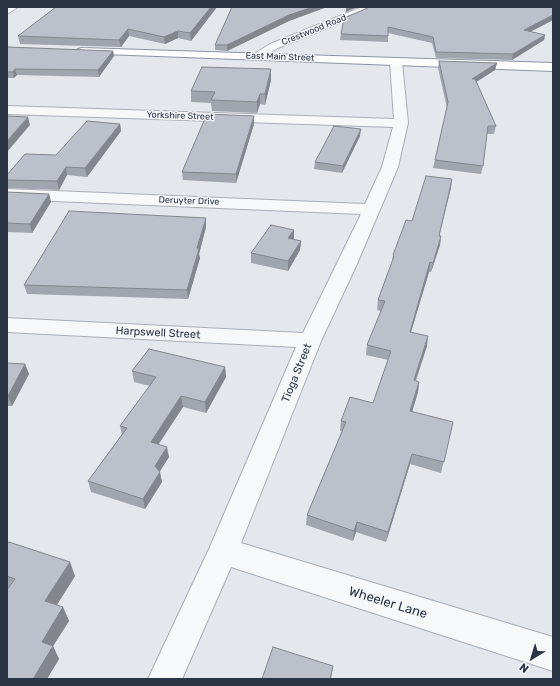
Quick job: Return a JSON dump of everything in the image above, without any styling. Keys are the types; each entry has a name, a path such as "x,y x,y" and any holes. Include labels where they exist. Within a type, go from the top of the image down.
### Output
{"highway":[{"name":"East Main Street","path":"71,50 553,67"}],"street":[{"path":"7,11 13,7"},
{"name":"Crestwood Road","path":"257,56 274,46 371,7"},
{"name":"Tioga Street","path":"165,679 223,551 310,341 348,264 390,167 401,123 396,62"},
{"name":"Yorkshire Street","path":"7,110 401,123"},
{"name":"Deruyter Drive","path":"7,194 371,209"},
{"name":"Harpswell Street","path":"7,325 310,341"},
{"name":"Wheeler Lane","path":"223,551 553,654"}],"building":[{"path":"56,7 211,7 190,33 178,31 164,37 128,29 119,40 18,36"},
{"path":"232,7 313,7 289,15 227,45 215,45"},
{"path":"370,7 553,7 553,15 524,30 545,35 513,54 436,52 433,37 388,27 388,36 341,34 344,18"},
{"path":"7,47 113,51 98,70 15,69 13,72 7,72"},
{"path":"439,61 497,63 472,79 475,79 496,126 488,126 483,166 435,160 448,102"},
{"path":"202,67 271,69 265,94 260,94 257,102 211,100 215,92 191,91"},
{"path":"207,114 254,116 236,174 182,172"},
{"path":"7,116 28,117 7,141"},
{"path":"87,121 120,124 85,168 66,167 57,181 7,180 7,175 25,154 56,155"},
{"path":"334,126 361,129 343,166 315,162"},
{"path":"426,176 452,179 439,236 441,236 433,263 430,262 410,332 428,336 414,380 419,382 410,411 453,422 444,462 412,454 388,532 357,522 354,531 307,515 346,422 341,421 350,397 373,403 391,351 367,345 385,301 378,300 394,256 393,255 406,220 412,221"},
{"path":"7,192 49,194 30,224 7,223"},
{"path":"69,211 206,218 187,290 24,285"},
{"path":"271,225 294,230 288,238 301,241 288,261 251,253"},
{"path":"149,349 225,367 205,402 181,396 151,442 167,447 155,466 160,472 143,499 88,481 127,428 120,426 156,377 132,371"},
{"path":"7,363 25,364 8,396 7,396"},
{"path":"9,542 70,562 45,601 63,607 42,642 53,646 33,679 7,679 7,590 15,579 7,576 7,544"},
{"path":"273,647 333,666 330,679 262,679"}]}
